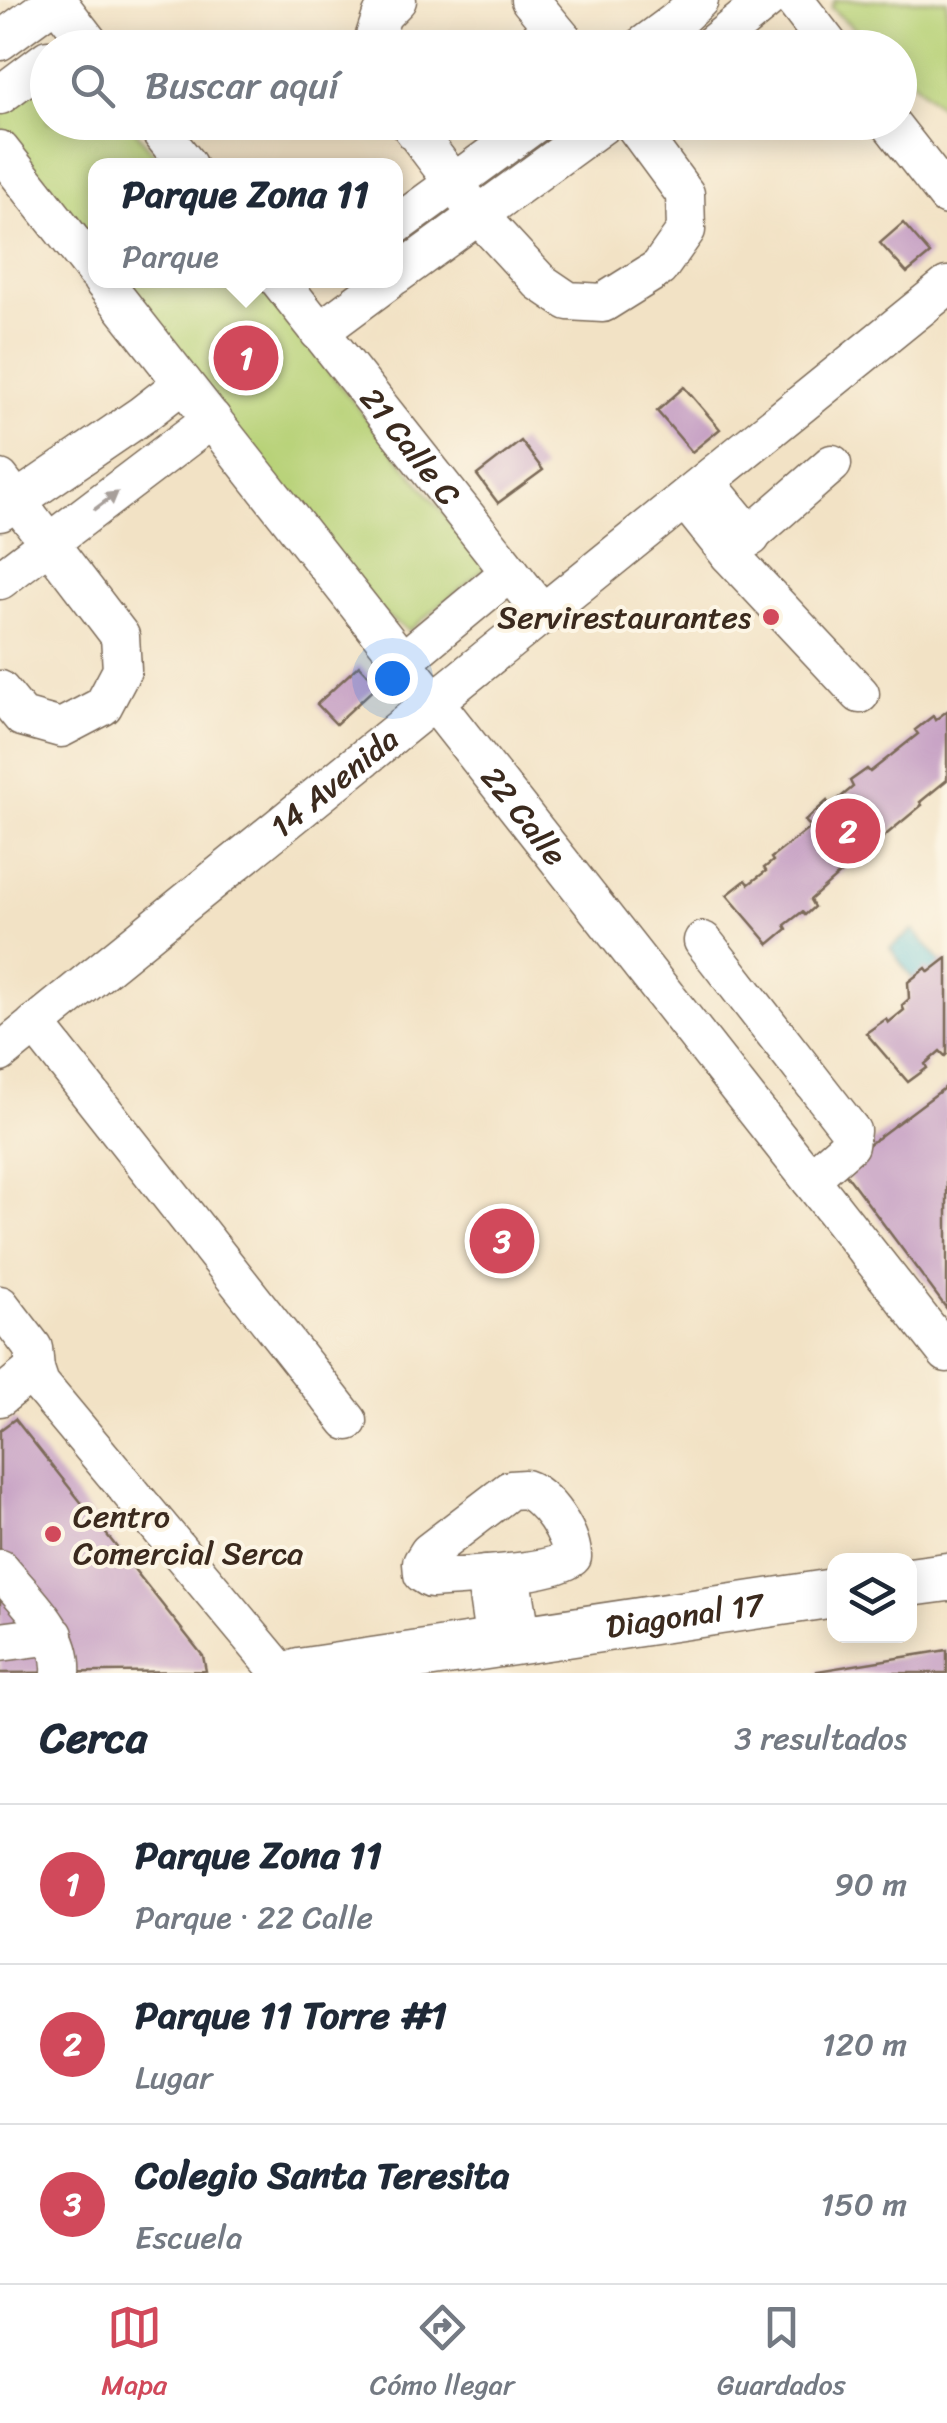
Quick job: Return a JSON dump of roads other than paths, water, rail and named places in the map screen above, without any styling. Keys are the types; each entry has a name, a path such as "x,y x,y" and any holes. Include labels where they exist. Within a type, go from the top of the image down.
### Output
{"main road":[{"path":"917,1581 947,1576"},
{"name":"Diagonal 17","path":"300,1673 827,1594"}],"street":[{"path":"0,41 56,0 73,30"},
{"path":"376,30 382,15 397,0"},
{"path":"530,0 555,30"},
{"path":"664,30 699,0"},
{"path":"730,30 767,0"},
{"path":"794,0 817,30"},
{"path":"0,94 30,72"},
{"path":"421,140 478,216 540,282 568,301 603,304 658,268 686,230 685,194 645,140"},
{"path":"403,220 513,140"},
{"path":"403,270 581,140"},
{"path":"904,140 947,196"},
{"path":"0,150 88,262"},
{"name":"14 Avenida","path":"11,1040 435,703 947,286"},
{"name":"22 Calle","path":"108,288 945,1346"},
{"name":"21 Calle C","path":"298,288 319,332 544,615"},
{"path":"319,332 378,288"},
{"path":"11,704 61,728 103,706 122,670 120,636 50,543 6,497 142,415 183,383"},
{"path":"0,580 212,420"},
{"path":"740,545 832,464"},
{"path":"695,491 860,694"},
{"path":"402,662 510,572"},
{"path":"703,941 851,1131 849,1145 810,1179"},
{"path":"702,1042 751,1003"},
{"path":"11,1040 348,1421"},
{"path":"747,1099 795,1060"},
{"path":"0,1304 34,1348 40,1384 281,1673"},
{"path":"0,1397 35,1368"},
{"path":"0,1569 54,1636 62,1666 60,1673"},
{"path":"498,1574 509,1642"},
{"path":"0,1642 54,1636"}],"water":[{"path":"914,930 947,970 924,994 890,948"}],"place":[{"name":"Parque Zona 11","path":"246,358"},
{"name":"Servirestaurantes","path":"771,617"},
{"name":"Parque 11 Torre #1","path":"848,831"},
{"name":"Colegio Santa Teresita","path":"502,1241"},
{"name":"Centro Comercial Serca","path":"53,1534"}]}
